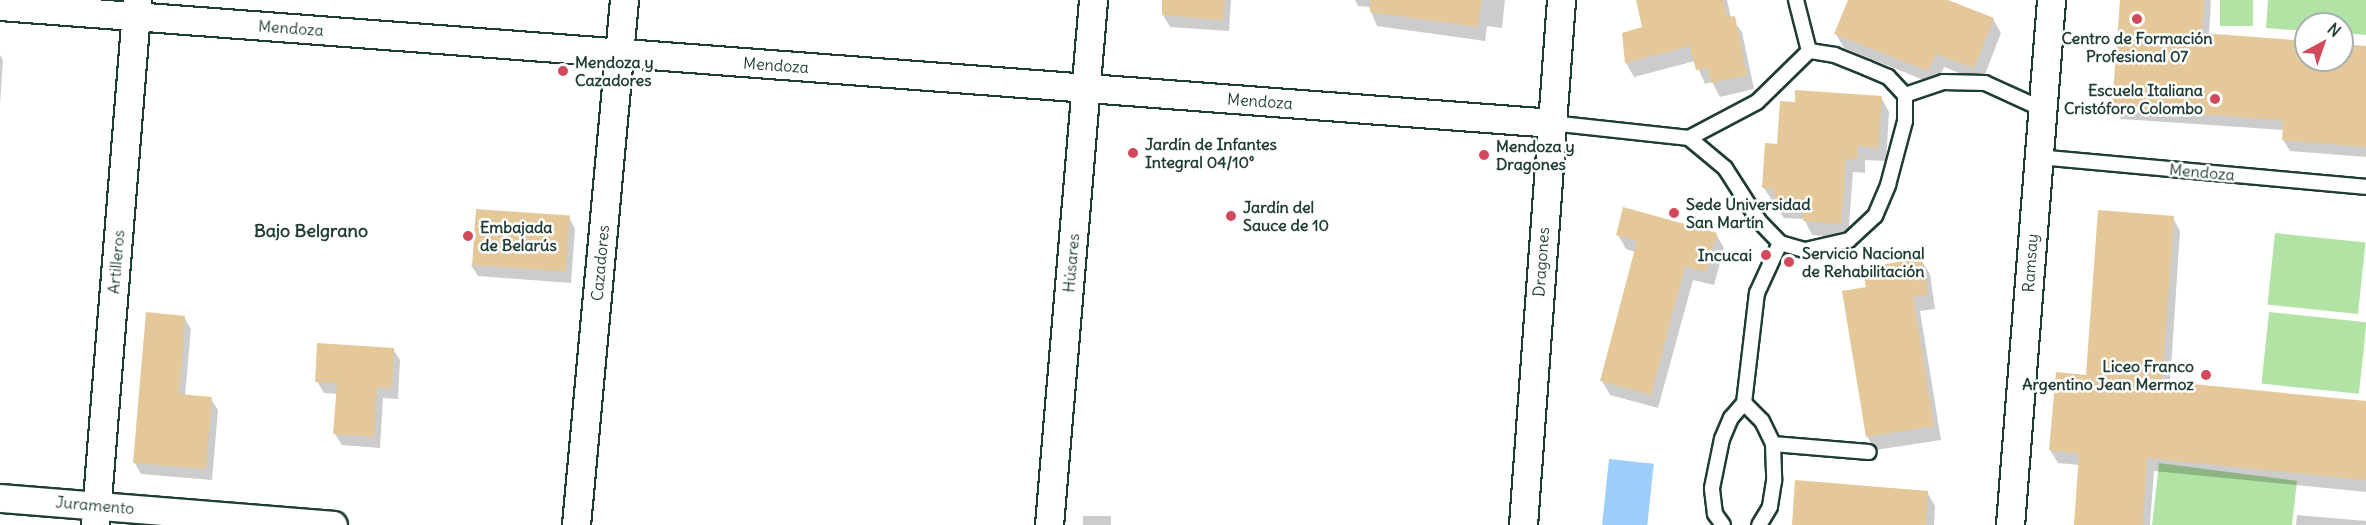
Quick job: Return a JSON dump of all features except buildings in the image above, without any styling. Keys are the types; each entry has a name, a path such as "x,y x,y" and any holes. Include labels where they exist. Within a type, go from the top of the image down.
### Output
{"street":[{"name":"Cazadores","path":"576,525 624,0"},
{"name":"Húsares","path":"1049,525 1093,0"},
{"name":"Dragones","path":"1523,525 1561,0"},
{"name":"Ramsay","path":"2010,525 2051,0"},
{"name":"Mendoza","path":"0,6 137,8 620,53 1551,123"},
{"name":"Artilleros","path":"96,515 137,8"},
{"name":"Juramento","path":"0,498 96,515 333,525"}],"lane":[{"path":"1796,0 1809,51"},
{"path":"1551,123 1689,138 1725,168 1759,222 1780,243 1805,250 1849,240 1875,216 1905,121 1905,95 1888,78 1868,68 1835,55 1809,51"},
{"path":"1689,138 1756,102 1809,51"},
{"path":"1905,95 1943,82 1985,83 2042,109"},
{"name":"Mendoza","path":"2038,157 2366,187"},
{"path":"1722,525 1715,514 1712,488 1722,439 1731,418 1744,403 1756,293 1780,243"},
{"path":"1744,403 1761,421 1773,444 1774,481 1770,507 1759,525"},
{"path":"1773,444 1869,452"}],"green space":[{"path":"2220,0 2253,0 2253,26 2220,26"},
{"path":"2268,0 2366,0 2366,35 2354,34 2354,12 2294,12 2294,30 2266,28"},
{"path":"2275,233 2366,243 2358,314 2267,305"},
{"path":"2269,312 2366,322 2359,394 2261,384"},
{"path":"2159,463 2297,481 2292,525 2152,525"}],"water":[{"path":"1609,459 1654,464 1647,525 1602,525"}],"place":[{"name":"Centro de Formación Profesional 07","path":"2137,19"},
{"name":"Mendoza y Cazadores","path":"563,71"},
{"name":"Escuela Italiana Cristóforo Colombo","path":"2215,99"},
{"name":"Jardín de Infantes Integral 04/10°","path":"1133,153"},
{"name":"Mendoza y Dragones","path":"1484,155"},
{"name":"Sede Universidad San Martín","path":"1674,213"},
{"name":"Jardín del Sauce de 10","path":"1231,216"},
{"name":"Embajada de Belarús","path":"468,236"},
{"name":"Incucai","path":"1766,255"},
{"name":"Servicio Nacional de Rehabilitación","path":"1789,262"},
{"name":"Liceo Franco Argentino Jean Mermoz","path":"2206,375"}],"district":[{"name":"Bajo Belgrano","path":"311,231"}]}
